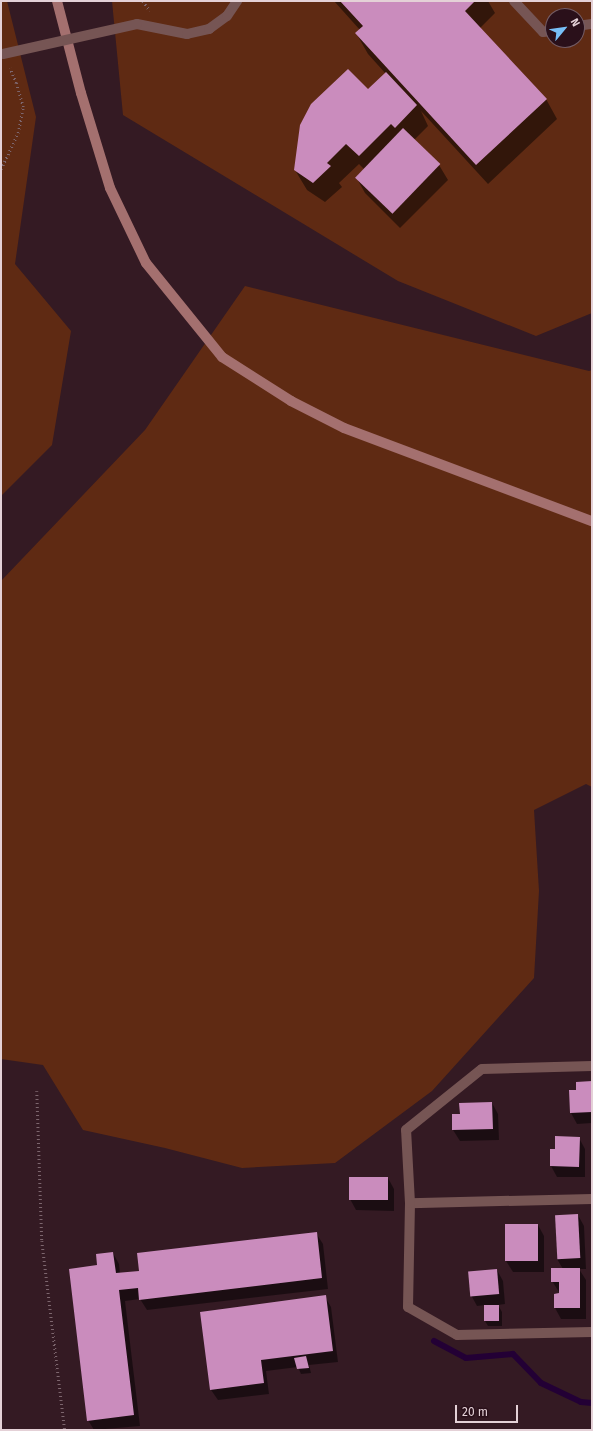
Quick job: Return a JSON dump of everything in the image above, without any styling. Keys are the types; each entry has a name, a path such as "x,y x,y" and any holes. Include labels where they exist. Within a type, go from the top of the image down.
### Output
{"street":[{"path":"57,1 81,93 110,188 146,262 222,357 291,401 344,428 592,521"},
{"path":"3,54 137,24 187,34 209,29 228,16 237,1"},
{"path":"514,1 543,32 545,32"},
{"path":"592,1066 482,1069 406,1130 410,1203 408,1307 457,1335 592,1332"},
{"path":"410,1203 592,1199"}],"path":[{"path":"1,169 18,134 23,107 16,83 3,54"},
{"path":"37,1091 42,1241 65,1430"}],"shaded area":[{"path":"1,1 7,1 36,117 15,264 71,331 52,445 1,496"},
{"path":"112,1 592,1 592,313 536,336 398,281 123,115"},
{"path":"245,286 589,371 592,370 592,787 586,784 534,810 539,891 534,978 432,1091 335,1163 242,1168 165,1148 83,1130 43,1065 1,1059 1,581 145,430"}],"building":[{"path":"340,1 475,1 465,11 547,99 476,165 355,33 363,26"},
{"path":"348,69 368,89 386,72 417,105 395,128 391,124 359,156 346,144 327,163 331,166 313,183 294,170 300,125 311,104"},
{"path":"403,128 440,164 392,214 355,178"},
{"path":"592,1081 592,1112 570,1113 569,1090 576,1090 576,1082"},
{"path":"492,1102 493,1129 452,1130 452,1114 460,1114 459,1103"},
{"path":"555,1136 580,1137 579,1167 550,1166 550,1149 555,1149"},
{"path":"349,1177 388,1177 388,1200 349,1200"},
{"path":"578,1214 580,1258 557,1259 555,1215"},
{"path":"505,1224 538,1224 538,1261 505,1261"},
{"path":"317,1232 322,1278 139,1300 138,1288 119,1290 134,1415 87,1421 69,1269 97,1265 96,1254 113,1252 116,1273 139,1271 137,1253"},
{"path":"551,1268 580,1268 580,1308 554,1308 554,1294 559,1293 559,1282 551,1282"},
{"path":"497,1269 499,1294 470,1296 468,1272"},
{"path":"326,1295 333,1351 261,1360 264,1383 210,1390 200,1312"},
{"path":"484,1305 499,1305 499,1321 484,1321"},
{"path":"306,1356 309,1368 297,1369 294,1358"}],"waterway":[{"path":"434,1341 466,1358 513,1354 541,1383 581,1402 592,1403"}]}
